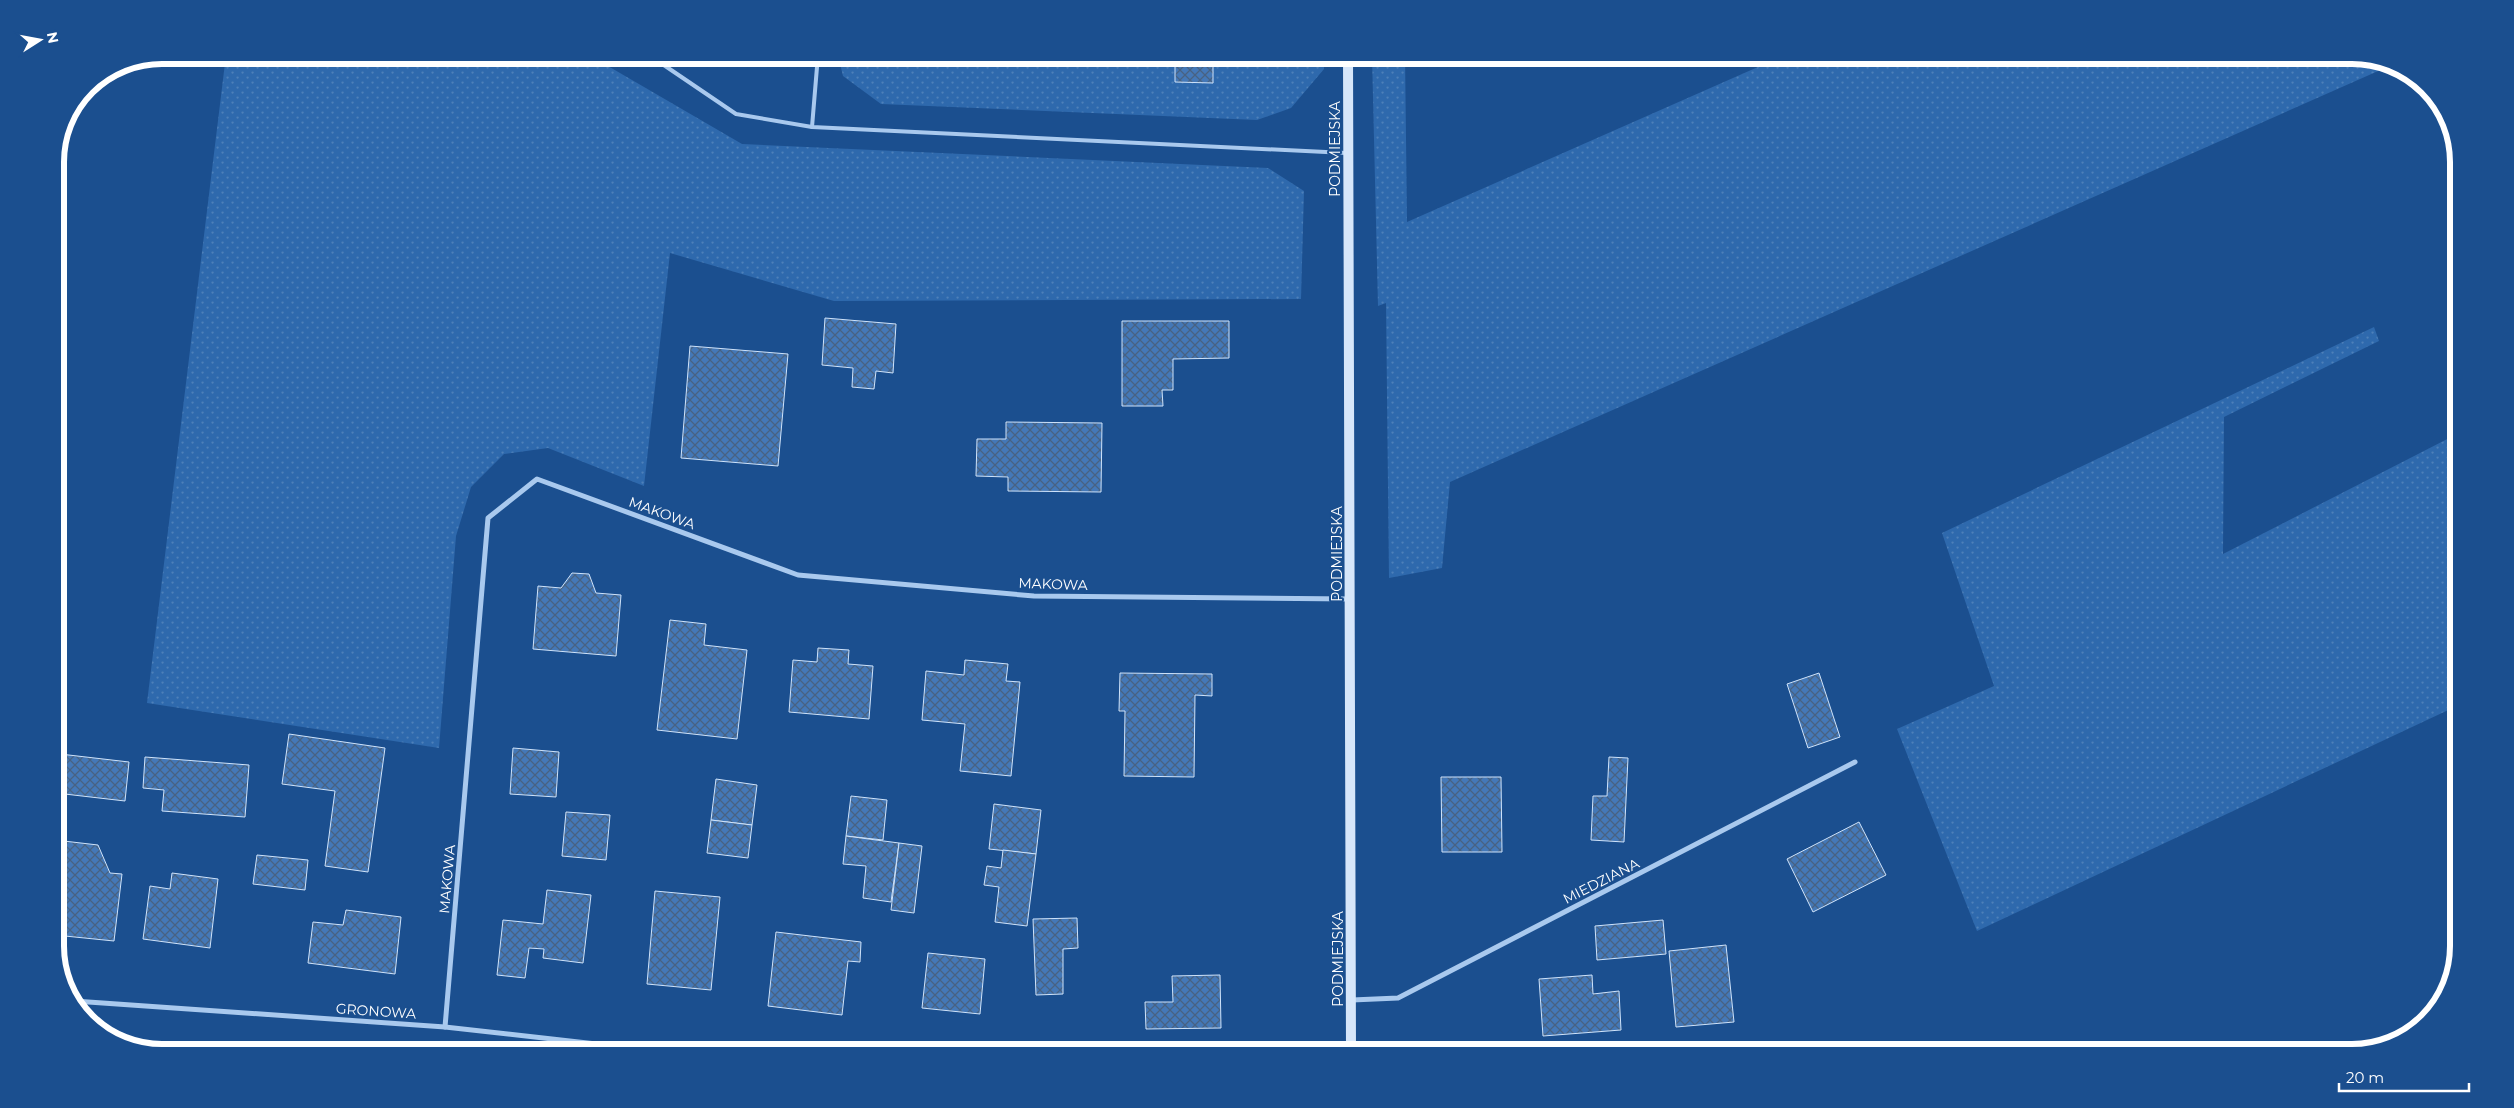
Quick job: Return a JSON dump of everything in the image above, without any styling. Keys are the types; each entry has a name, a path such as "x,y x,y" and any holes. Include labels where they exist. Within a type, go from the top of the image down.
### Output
{"street":[{"name":"PODMIEJSKA","path":"1348,64 1351,1044"},
{"name":"MAKOWA","path":"446,1027 488,518 537,479 798,575 1034,596 1351,599"},
{"name":"MIEDZIANA","path":"1352,1000 1398,998 1855,762"},
{"name":"GRONOWA","path":"80,1000 446,1027 596,1044"}],"lane":[{"path":"662,64 736,114 812,127 1349,154"},
{"path":"812,127 817,64"}],"shaded area":[{"path":"225,64 604,64 742,144 1268,168 1304,191 1301,299 834,301 670,253 644,486 548,448 504,454 471,487 456,536 439,748 147,703"},
{"path":"840,64 1324,64 1324,69 1291,108 1257,120 881,104 843,76"},
{"path":"1372,64 1405,64 1407,222 1765,64 2359,64 2383,69 1450,482 1442,568 1389,578 1386,303 1378,306"},
{"path":"2374,327 2379,341 2224,417 2223,554 2450,438 2450,709 1977,931 1897,729 1994,686 1942,533"}],"building":[{"path":"1175,64 1213,64 1213,83 1175,82"},
{"path":"825,318 896,324 893,373 876,371 874,389 852,387 853,368 822,365"},
{"path":"1122,321 1229,321 1229,358 1173,359 1173,390 1162,390 1163,406 1122,406"},
{"path":"690,346 788,354 778,466 681,458"},
{"path":"1006,422 1102,423 1101,492 1008,491 1008,477 976,476 977,439 1006,439"},
{"path":"572,573 589,574 596,593 621,595 616,656 533,649 538,586 561,588"},
{"path":"670,620 706,624 704,645 747,650 737,739 657,730"},
{"path":"818,648 849,650 848,664 873,666 869,719 789,712 793,660 817,662"},
{"path":"965,660 1008,664 1006,681 1020,682 1011,776 960,771 965,724 922,720 926,671 964,675"},
{"path":"1120,673 1212,674 1212,696 1195,695 1194,777 1124,776 1125,711 1119,711"},
{"path":"1819,673 1840,737 1808,748 1787,684"},
{"path":"289,734 385,748 368,872 325,866 335,791 282,784"},
{"path":"513,748 559,752 556,797 510,794"},
{"path":"64,754 129,762 125,801 64,794"},
{"path":"145,757 249,765 245,817 162,811 164,790 143,788"},
{"path":"1609,757 1628,758 1624,842 1591,840 1593,796 1607,796"},
{"path":"1441,777 1501,777 1502,852 1442,852"},
{"path":"716,779 757,785 752,825 711,820"},
{"path":"851,796 887,800 883,840 846,836"},
{"path":"994,804 1041,810 1036,854 989,849"},
{"path":"566,812 610,815 606,860 562,856"},
{"path":"711,820 752,825 748,858 707,853"},
{"path":"1859,822 1886,875 1813,912 1787,859"},
{"path":"846,836 899,843 891,902 863,898 866,866 843,864"},
{"path":"64,841 98,845 110,873 122,874 114,941 64,936"},
{"path":"899,843 922,846 914,913 891,910"},
{"path":"1003,850 1036,854 1027,926 995,922 999,887 984,885 987,866 1001,868"},
{"path":"257,855 308,860 305,890 253,884"},
{"path":"172,873 218,879 210,948 143,939 150,886 170,889"},
{"path":"547,890 591,895 583,963 543,958 544,949 529,948 525,978 497,975 503,920 543,924"},
{"path":"655,891 720,897 711,990 647,984"},
{"path":"346,910 401,917 395,974 308,963 313,922 343,925"},
{"path":"1077,918 1078,948 1063,949 1063,994 1036,995 1033,919"},
{"path":"1663,920 1666,954 1597,960 1595,926"},
{"path":"776,932 861,942 860,962 848,961 842,1015 768,1006"},
{"path":"1726,945 1734,1022 1676,1027 1669,951"},
{"path":"928,953 985,959 980,1014 922,1008"},
{"path":"1220,975 1221,1028 1146,1029 1145,1002 1173,1002 1172,976"},
{"path":"1592,975 1593,994 1619,991 1621,1030 1543,1036 1539,979"}]}
